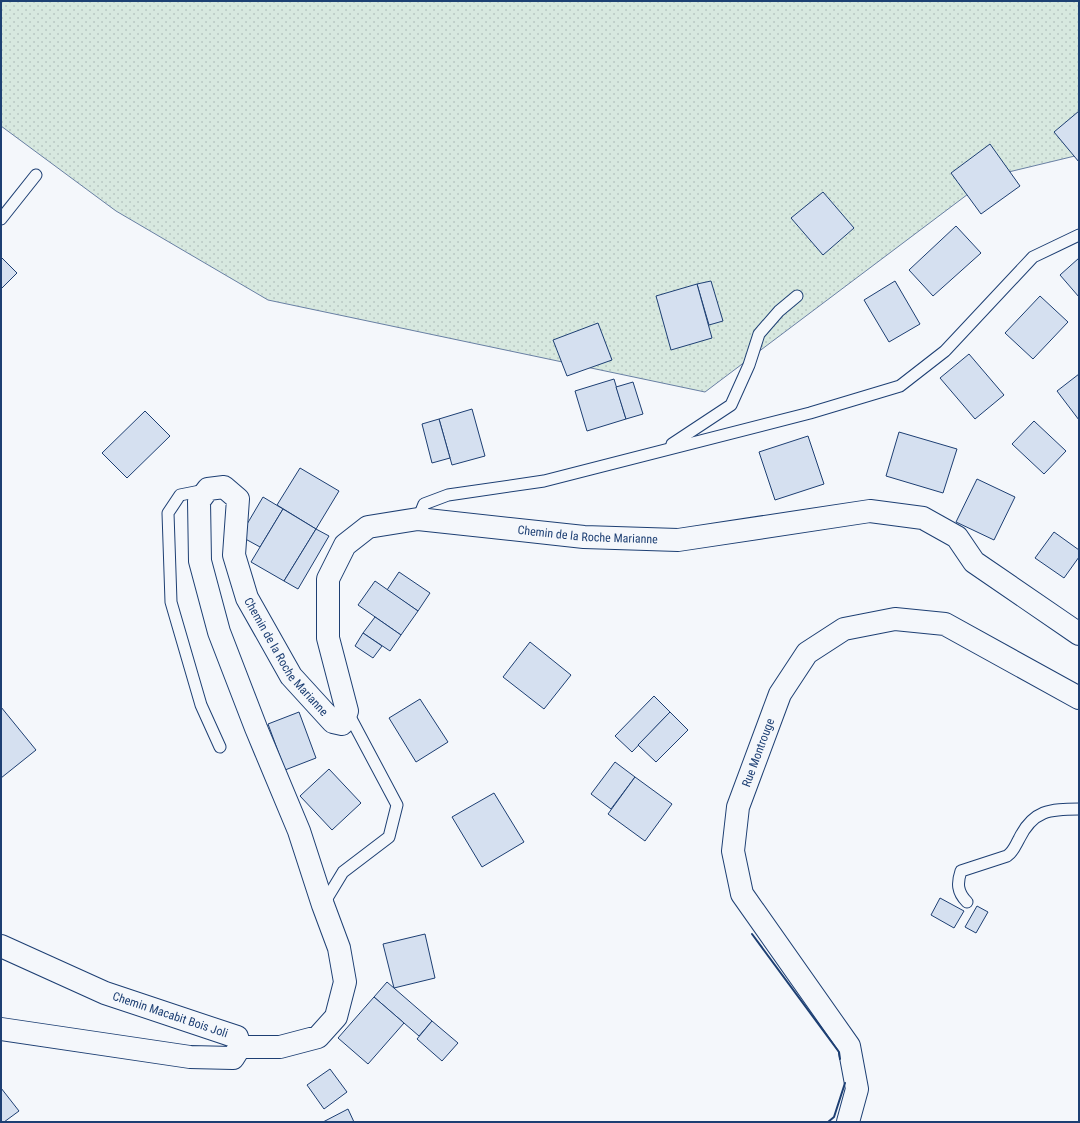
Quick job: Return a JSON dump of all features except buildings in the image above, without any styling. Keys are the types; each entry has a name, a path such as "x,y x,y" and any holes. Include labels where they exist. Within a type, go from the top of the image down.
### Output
{"street":[{"name":"Chemin de la Roche Marianne","path":"208,489 224,487 238,500 234,554 247,598 291,676 332,722 342,724 347,711 328,638 328,579 345,545 368,527 418,519 584,537 678,540 870,512 923,518 957,537 974,562 1079,634"},
{"path":"208,489 199,501 200,561 215,617 256,728 299,831 323,905 339,948 345,982 336,1017 318,1037 280,1047 240,1048"},
{"name":"Rue Montrouge","path":"848,1122 857,1089 849,1046 742,894 733,851 738,807 780,694 807,653 844,629 894,619 945,624 1079,698"},
{"name":"Chemin Macabit Bois Joli","path":"1,946 105,993 236,1037 240,1048 233,1058 190,1057 1,1029"}],"lane":[{"path":"1,219 36,175"},
{"path":"418,519 424,504 448,494 544,481 810,413 900,386 945,351 1033,257 1079,235"},
{"path":"664,450 731,405 749,365 759,334 779,311 797,296"},
{"path":"208,489 180,495 168,513 171,602 185,655 201,705 220,747"},
{"path":"323,905 343,872 389,837 397,804 347,711"},
{"path":"967,902 961,896 958,882 961,871 1007,856 1013,852 1029,824 1039,814 1055,809 1079,809"}],"shaded area":[{"path":"1,1 1079,1 1079,155 992,176 705,392 268,300 116,211 1,126"}],"wall":[{"path":"752,934 839,1052 840,1059"},
{"path":"828,1122 834,1117 845,1083"}]}
